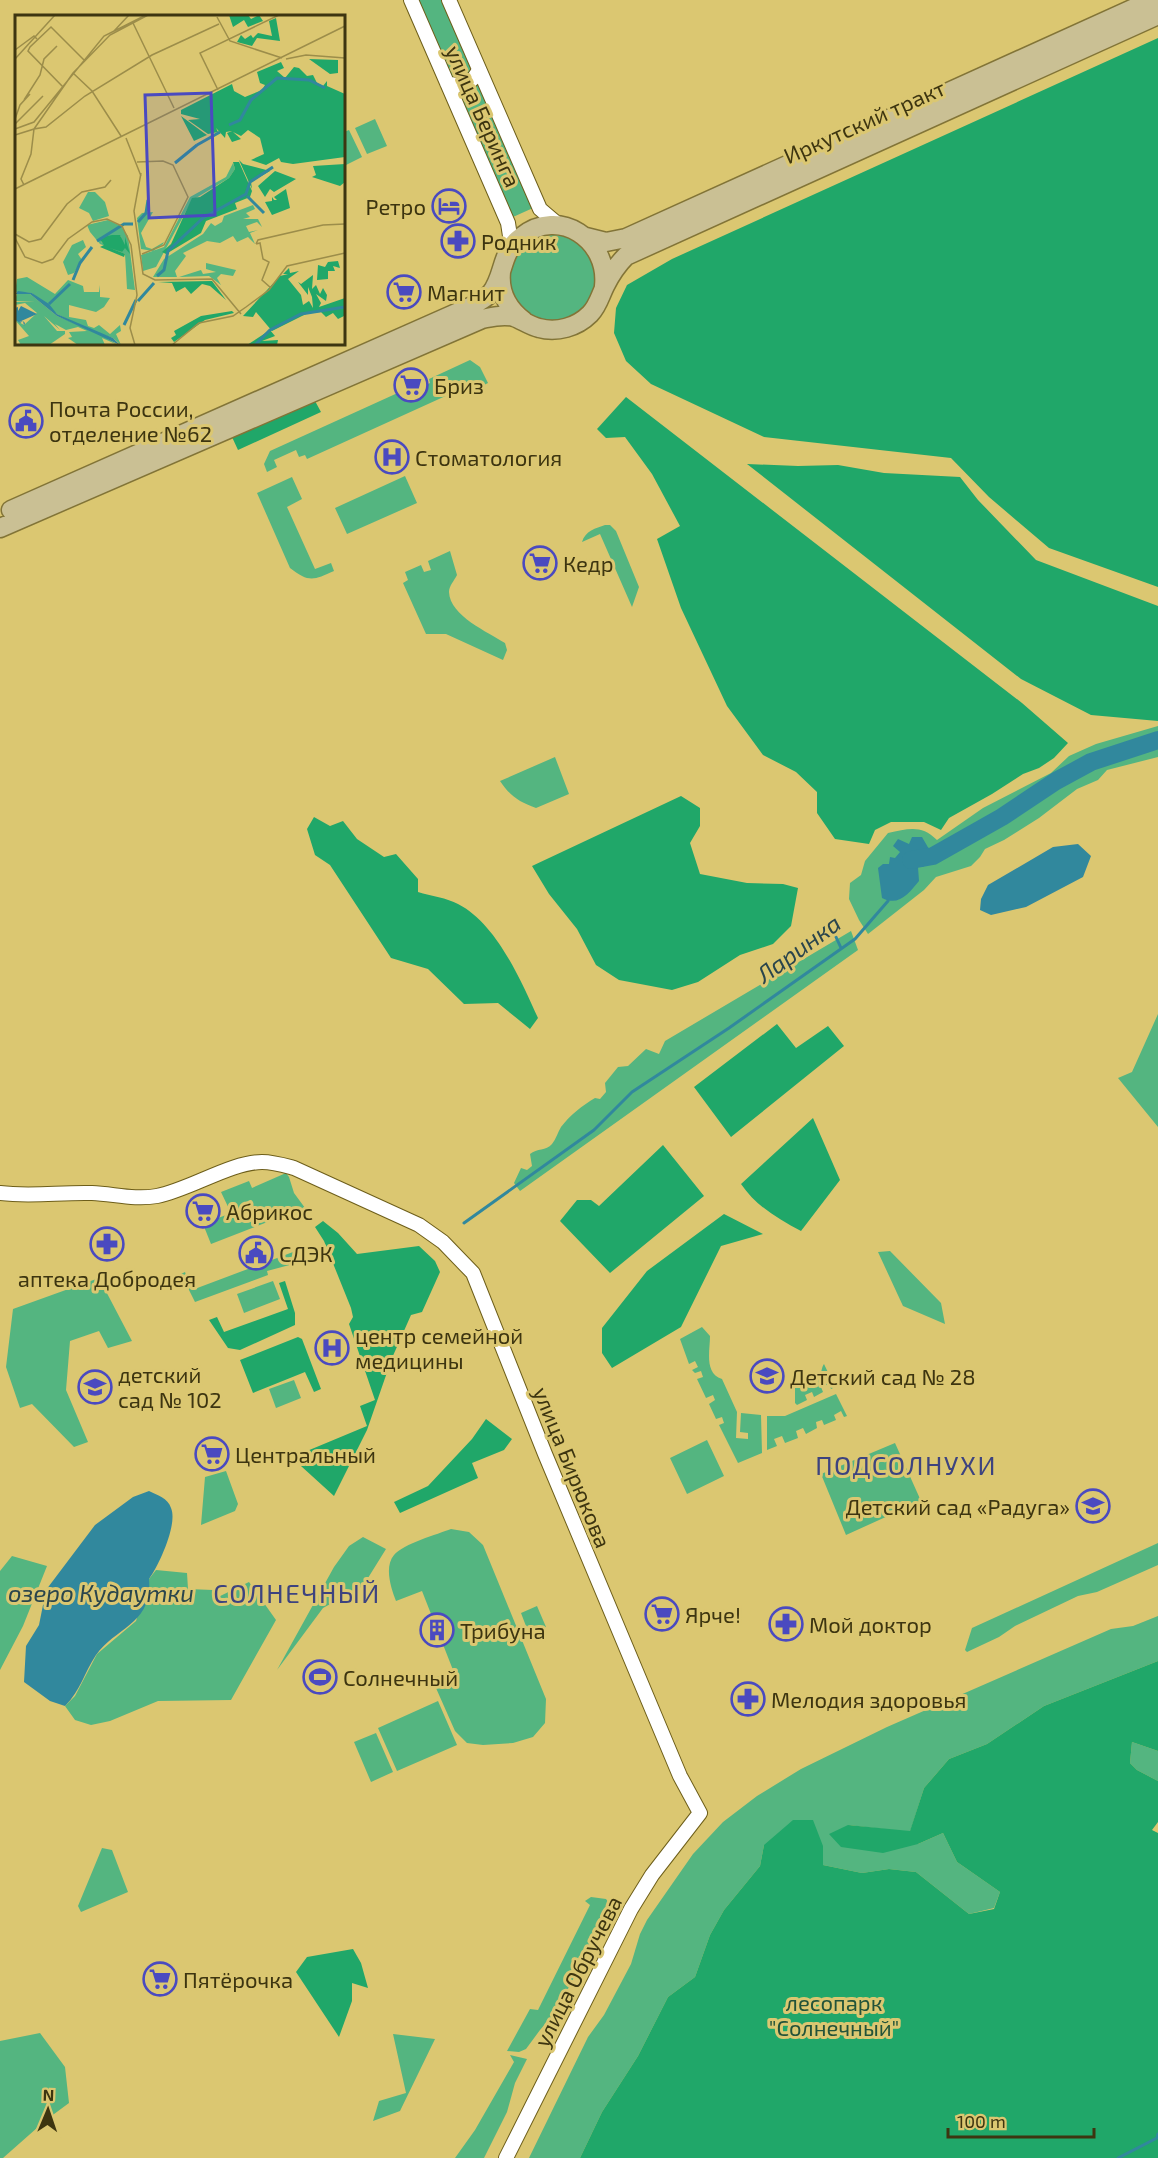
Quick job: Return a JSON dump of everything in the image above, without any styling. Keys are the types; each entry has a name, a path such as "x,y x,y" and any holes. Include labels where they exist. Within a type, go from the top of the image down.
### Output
{"main road":[{"name":"Иркутский тракт","path":"560,226 586,237 606,242 626,238 1152,0"},
{"name":"Иркутский тракт","path":"0,528 482,319 500,316 513,317 539,328 554,330 568,328 591,313 617,265 626,256 1158,15"},
{"path":"0,515 472,306 490,294 505,259 521,236 529,231 548,226 560,226"},
{"path":"586,237 601,256 605,277 604,288"},
{"path":"505,259 502,288 505,298 517,316 525,322"}],"street":[{"name":"улица Беринга","path":"411,0 508,223 510,236 505,259"},
{"name":"улица Беринга","path":"449,0 540,209 560,226"},
{"path":"447,83 461,86 468,84 479,69"},
{"name":"улица Бирюкова","path":"0,1192 41,1196 95,1193 147,1197 167,1193 251,1163 262,1162 294,1168 419,1226 443,1242 473,1274 549,1465 680,1776 700,1813"},
{"name":"улица Обручева","path":"506,2158 631,1909 652,1875 700,1813"}],"green space":[{"path":"418,0 441,0 470,67 470,75 459,79 452,76"},
{"path":"1158,38 1158,587 1049,548 989,497 951,458 764,437 651,384 626,361 614,333 616,308 627,285 672,259"},
{"path":"477,81 533,208 513,217 458,89"},
{"path":"375,119 387,146 367,154 355,128"},
{"path":"349,130 362,157 345,166 345,132"},
{"path":"553,235 570,238 589,254 593,261 596,278 593,295 577,314 570,318 553,321 536,318 517,302 513,295 510,278 513,261 529,242 536,238"},
{"path":"470,360 480,367 488,383 480,387 472,384 307,459 305,455 299,457 296,450 274,460 277,467 267,472 264,464 270,451 402,391 404,395 430,383 429,379"},
{"path":"626,397 1022,703 1068,743 1054,758 1039,768 1023,774 949,818 941,830 924,822 891,822 875,830 869,844 835,839 817,813 817,792 796,772 763,755 727,706 681,608 657,539 680,526 652,474 625,437 606,438 597,429"},
{"path":"315,401 321,412 238,450 232,437"},
{"path":"747,464 838,465 884,473 960,477 978,500 1036,560 1158,606 1158,721 1091,715 1021,679"},
{"path":"405,476 417,503 347,534 335,508"},
{"path":"292,477 302,499 287,507 315,569 331,563 334,571 316,578 307,578 290,568 257,493"},
{"path":"610,525 616,531 639,587 632,607 600,534 582,542 588,533"},
{"path":"450,551 457,575 449,590 451,601 463,616 505,643 507,650 503,660 446,634 426,634 403,583 408,580 405,572 421,565 424,572 431,570 428,561"},
{"path":"1158,726 1158,757 1107,770 1098,780 1077,789 1039,818 985,849 971,866 936,877 924,890 868,934 849,899 850,883 861,875 865,861 888,833 914,829 925,832 937,840 983,808 1051,773 1069,756 1096,744"},
{"path":"555,757 569,794 536,808 515,798 500,781"},
{"path":"681,796 700,808 700,826 690,843 700,874 747,883 783,884 798,888 791,926 773,944 740,955 698,982 672,990 619,980 596,965 577,929 549,894 532,866"},
{"path":"314,817 330,826 343,821 357,839 384,857 396,854 418,879 418,892 458,904 485,925 506,955 538,1018 530,1029 498,1003 464,1004 428,969 391,958 330,865 315,855 307,829"},
{"path":"851,931 858,950 520,1191 514,1183 521,1168 527,1170 532,1166 530,1154 550,1146 561,1127 572,1115 595,1098 600,1099 606,1092 605,1083 618,1067 628,1066 646,1049 659,1054 665,1041"},
{"path":"1158,1014 1158,1127 1118,1078 1132,1072"},
{"path":"777,1024 796,1048 828,1026 844,1046 731,1137 694,1087"},
{"path":"813,1118 840,1180 801,1231 768,1211 753,1199 741,1184"},
{"path":"663,1145 704,1196 610,1273 560,1221 577,1200 591,1200 599,1206"},
{"path":"286,1173 294,1193 308,1212 296,1216 288,1214 211,1244 203,1224 231,1213 221,1192 249,1181 252,1188"},
{"path":"724,1214 763,1234 721,1246 681,1327 612,1368 602,1353 602,1328 647,1271"},
{"path":"323,1221 338,1233 357,1254 419,1246 435,1261 440,1272 422,1312 411,1315 392,1358 367,1430 334,1496 301,1466 307,1451 367,1426 360,1406 375,1400 349,1324 353,1317 351,1308 324,1241 315,1227"},
{"path":"890,1251 941,1303 945,1324 903,1306 878,1252"},
{"path":"293,1252 297,1263 267,1271 268,1275 195,1302 181,1274 185,1272 192,1290"},
{"path":"99,1278 132,1341 108,1348 99,1331 70,1341 66,1390 88,1442 74,1447 32,1404 20,1408 6,1367 13,1309"},
{"path":"273,1281 280,1299 244,1313 237,1294"},
{"path":"285,1281 295,1313 295,1325 240,1350 228,1348 209,1320 217,1317 224,1332 288,1309 279,1283"},
{"path":"702,1327 710,1336 710,1367 716,1376 722,1379 737,1412 736,1438 748,1439 748,1433 740,1432 741,1413 761,1415 762,1453 738,1463 719,1425 724,1423 722,1417 716,1419 709,1404 715,1400 713,1395 706,1398 697,1379 703,1377 701,1371 695,1373 692,1370 698,1367 695,1361 689,1364 680,1339"},
{"path":"298,1337 302,1339 321,1389 314,1392 305,1372 253,1393 240,1360"},
{"path":"824,1364 835,1387 831,1389 829,1384 821,1387 823,1392 814,1397 812,1392 805,1395 807,1400 797,1405 795,1386 816,1380"},
{"path":"294,1380 301,1398 276,1408 269,1389"},
{"path":"836,1394 847,1416 844,1417 841,1411 834,1415 836,1420 824,1425 822,1420 816,1422 817,1428 806,1434 803,1428 796,1431 798,1438 785,1443 782,1436 774,1439 777,1446 767,1450 767,1416 785,1416"},
{"path":"486,1419 512,1439 504,1450 472,1463 478,1478 400,1513 394,1502 428,1486 472,1439"},
{"path":"707,1440 724,1476 687,1494 670,1458"},
{"path":"895,1443 921,1501 846,1535 821,1474"},
{"path":"226,1471 238,1504 235,1511 201,1525 205,1477"},
{"path":"451,1529 469,1532 483,1545 546,1699 545,1723 533,1737 513,1743 483,1745 467,1743 455,1731 432,1679 453,1670 422,1591 396,1601 389,1571 394,1555 413,1543"},
{"path":"363,1537 386,1549 363,1586 323,1608 277,1670 334,1567 349,1546"},
{"path":"1158,1543 1158,1565 1097,1592 1078,1596 1015,1626 999,1637 967,1652 965,1650 972,1628"},
{"path":"12,1556 47,1566 23,1626 0,1670 0,1571"},
{"path":"156,1570 187,1573 188,1589 213,1590 214,1599 249,1582 276,1620 231,1700 158,1701 110,1721 91,1725 75,1720 65,1706 75,1696 97,1654 136,1621 149,1579"},
{"path":"537,1606 546,1627 529,1634 521,1613"},
{"path":"1158,1616 1158,1661 1044,1706 987,1744 949,1759 924,1788 910,1832 848,1825 918,1844 943,1833 957,1862 1000,1892 994,1908 969,1914 916,1872 889,1869 862,1873 823,1865 823,1846 764,1845 760,1866 724,1910 710,1935 695,1977 668,1997 638,2056 602,2112 580,2158 529,2158 588,2037 604,2015 631,1964 647,1920 693,1854 723,1822 757,1796 801,1769 887,1727 1111,1629 1133,1626"},
{"name":"лесопарк \"Солнечный\"","path":"1158,1661 1158,1751 1132,1742 1130,1763 1137,1770 1158,1781 1158,1822 1152,1830 1158,1833 1158,2158 580,2158 602,2112 638,2056 668,1997 695,1977 710,1935 724,1910 760,1866 764,1845 793,1820 813,1820 823,1846 823,1865 862,1873 889,1869 916,1872 969,1914 994,1909 1000,1892 957,1862 943,1833 918,1844 883,1853 841,1847 829,1834 848,1825 910,1831 924,1788 949,1759 987,1744 1044,1706"},
{"path":"438,1701 457,1745 397,1771 378,1728"},
{"path":"376,1733 393,1772 371,1782 354,1742"},
{"path":"1132,1742 1158,1751 1158,1781 1137,1770 1130,1763"},
{"path":"102,1848 112,1850 128,1892 81,1912 78,1906"},
{"path":"591,1897 606,1899 611,1906 557,2010 526,2049 519,2052 507,2051 530,2009 538,2010 590,1905 585,1901"},
{"path":"353,1949 361,1963 368,1988 352,1983 352,2001 339,2037 296,1972 307,1957"},
{"path":"40,2033 65,2067 69,2103 3,2158 0,2158 0,2041"},
{"path":"393,2034 435,2039 400,2111 373,2121 379,2101 406,2093"},
{"path":"510,2055 527,2059 515,2083 507,2112 484,2158 455,2158 475,2130 514,2062"}],"water":[{"path":"912,837 922,837 933,856 923,867 918,867 919,881 907,894 894,901 882,898 878,868 883,864 889,864 890,857 895,858 900,852 893,846 898,839 909,844"},
{"path":"1078,844 1091,856 1083,877 1026,907 991,915 980,910 981,899 988,885 1053,847"},
{"name":"озеро Кудаутки","path":"149,1491 167,1502 171,1508 172,1524 158,1564 149,1579 149,1594 145,1606 132,1623 96,1655 75,1694 65,1706 50,1701 24,1682 26,1646 39,1625 46,1590 95,1525 133,1497"}],"waterway":[{"name":"Ларинка","path":"911,860 933,856 1091,762 1158,740"},
{"name":"Ларинка","path":"464,1223 594,1130 632,1092 729,1028 855,939 888,901"},
{"path":"836,937 841,948"},
{"path":"1118,2158 1157,2138 1158,2134"}],"place":[{"name":"Ретро","path":"449,206"},
{"name":"Родник","path":"458,241"},
{"name":"Магнит","path":"404,292"},
{"name":"Бриз","path":"411,385"},
{"name":"Почта России, отделение №62","path":"26,421"},
{"name":"Стоматология","path":"392,457"},
{"name":"Кедр","path":"540,563"},
{"name":"Абрикос","path":"203,1211"},
{"name":"аптека Добродея","path":"107,1244"},
{"name":"СДЭК","path":"256,1253"},
{"name":"центр семейной медицины","path":"332,1348"},
{"name":"Детский сад № 28","path":"767,1376"},
{"name":"детский сад № 102","path":"95,1387"},
{"name":"Центральный","path":"212,1454"},
{"name":"Детский сад «Радуга»","path":"1093,1506"},
{"name":"Ярче!","path":"662,1614"},
{"name":"Мой доктор","path":"786,1624"},
{"name":"Трибуна","path":"437,1630"},
{"name":"Солнечный","path":"320,1677"},
{"name":"Мелодия здоровья","path":"748,1699"},
{"name":"Пятёрочка","path":"160,1979"}],"district":[{"name":"ПОДСОЛНУХИ","path":"906,1464"},
{"name":"СОЛНЕЧНЫЙ","path":"297,1592"}]}
